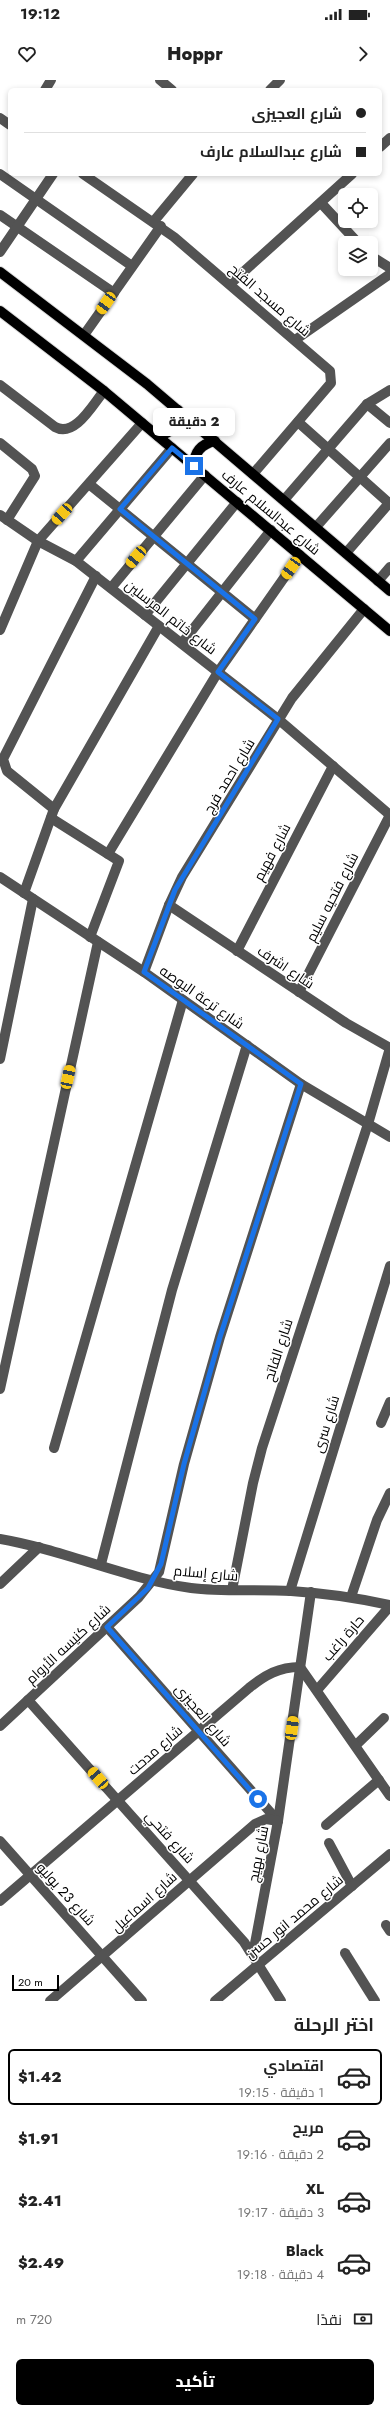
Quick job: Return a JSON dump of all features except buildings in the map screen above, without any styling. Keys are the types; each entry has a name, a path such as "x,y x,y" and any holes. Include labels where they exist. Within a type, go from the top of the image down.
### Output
{"main road":[{"name":"شارع عبدالسلام عارف","path":"0,272 84,335 178,410 390,590"},
{"name":"شارع عبدالسلام عارف","path":"0,311 104,391 390,631"},
{"path":"158,436 164,435 174,428 178,416 178,410"},
{"path":"194,466 199,449 203,445 215,441"}],"street":[{"path":"160,80 170,88"},
{"path":"382,145 390,138"},
{"path":"0,174 132,266"},
{"path":"0,252 52,176"},
{"name":"شارع مسجد الفتح","path":"87,176 157,224 230,284 327,368 332,379 329,386 253,474"},
{"path":"84,335 132,266 157,224 192,176"},
{"path":"230,284 350,176"},
{"path":"321,203 352,236"},
{"path":"0,215 114,292"},
{"path":"378,260 390,268"},
{"path":"295,340 390,274"},
{"path":"0,386 55,427 63,430 75,426 104,391"},
{"path":"284,500 367,404 390,390"},
{"path":"367,404 390,423"},
{"path":"298,422 390,503 346,553"},
{"path":"0,630 38,541 142,423"},
{"path":"0,443 32,469 34,476 3,518"},
{"path":"316,528 390,443"},
{"path":"76,561 172,448"},
{"path":"111,588 205,475"},
{"path":"89,484 255,619"},
{"path":"145,615 237,502"},
{"name":"شارع خاتم المرسلين","path":"3,518 38,541 76,561 96,576 278,719 390,815"},
{"path":"182,643 271,530"},
{"path":"108,854 218,672 300,555"},
{"path":"378,581 390,567"},
{"path":"0,1389 94,939 120,861 108,854 52,813 7,771 3,760 96,576"},
{"name":"شارع احمد فرج","path":"144,972 169,905 182,877 278,719 300,688 364,609"},
{"path":"0,1059 29,896 52,813 159,626"},
{"name":"شارع فهيم","path":"237,951 333,766"},
{"name":"شارع فتحيه سليم","path":"299,992 390,815"},
{"name":"شارع ترعة البوصه","path":"0,877 144,972 301,1084 390,1137"},
{"name":"شارع اشرف","path":"169,905 360,1032 390,1048"},
{"path":"54,1448 183,1000"},
{"path":"101,1564 172,1290 247,1045"},
{"name":"شارع الفاتح","path":"232,1590 252,1483 264,1441 368,1124 390,1048"},
{"name":"شارع كنيسه الأروام","path":"0,1726 139,1597 154,1580 164,1557 184,1464 220,1337 301,1084"},
{"name":"شارع سرى","path":"290,1591 390,1266"},
{"path":"381,1423 390,1402"},
{"path":"351,1597 377,1520 390,1493"},
{"name":"شارع إسلام","path":"0,1539 39,1547 154,1580 192,1588 311,1592 351,1597 390,1605"},
{"path":"0,1584 39,1547"},
{"name":"شارع بهيج","path":"253,1954 278,1822 311,1592"},
{"name":"حارة راغب","path":"318,1689 390,1605"},
{"name":"شارع العجيزى","path":"107,1627 278,1822"},
{"path":"300,1666 318,1689 390,1796"},
{"name":"شارع مدحت","path":"0,1901 267,1674 289,1667 300,1666"},
{"name":"شارع فتحي","path":"28,1700 253,1954 281,2001"},
{"path":"356,1744 384,1718"},
{"path":"326,1825 379,1780"},
{"name":"شارع اسماعيل","path":"50,2001 103,1957 189,1880 255,1824 266,1819 278,1822"},
{"name":"شارع 23 يوليو","path":"0,1841 142,2001"},
{"path":"329,1843 352,1886"},
{"name":"شارع محمد انور حسن","path":"215,2001 390,1854"},
{"path":"345,1953 375,2001"}],"route":[{"path":"194,466 172,448 120,509 255,619 218,672 278,719 256,759 175,890 144,972 301,1084 220,1337 184,1464 164,1557 154,1580 148,1588 107,1627 258,1799"}]}
